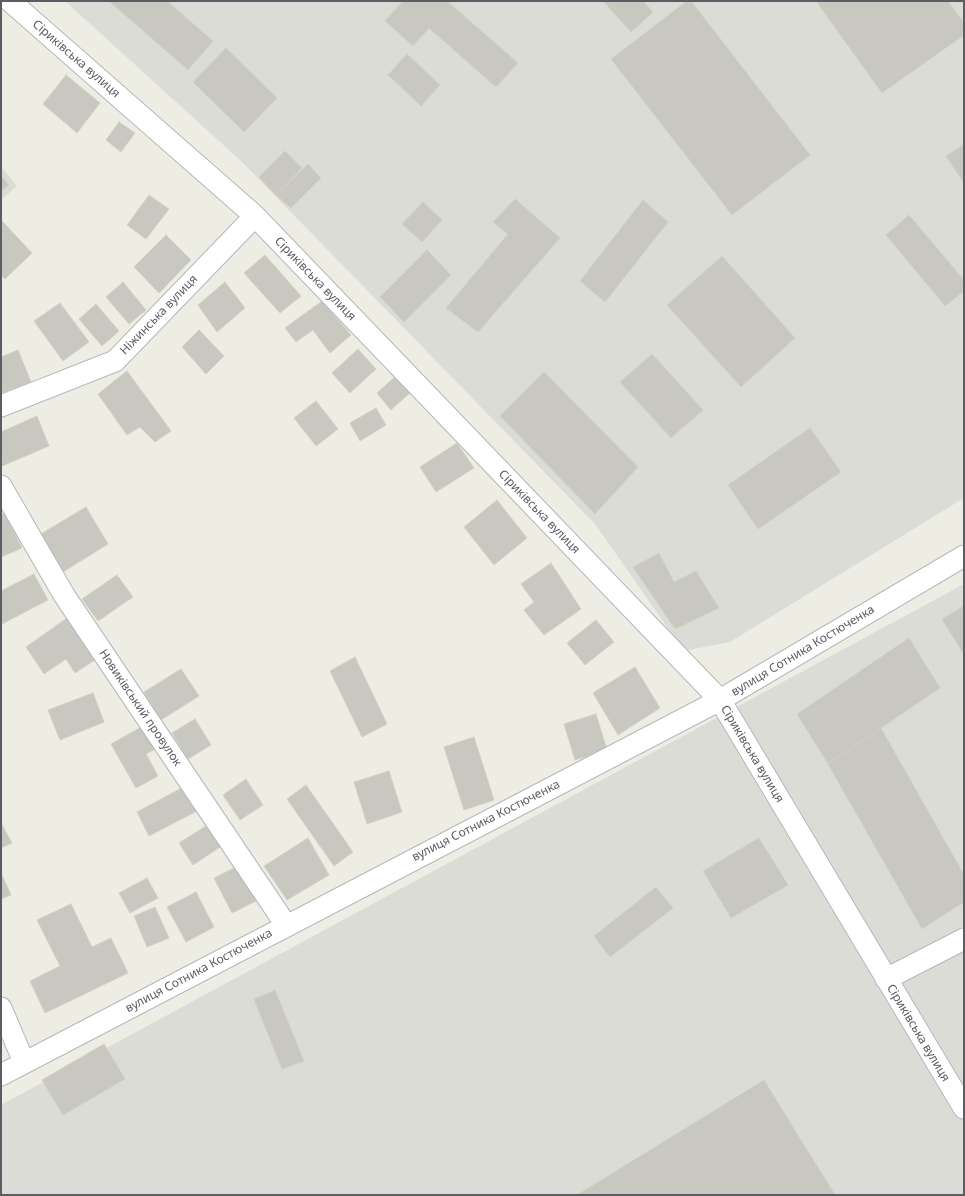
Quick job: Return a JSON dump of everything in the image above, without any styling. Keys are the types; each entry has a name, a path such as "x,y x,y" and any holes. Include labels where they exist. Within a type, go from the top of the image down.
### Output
{"street":[{"name":"Сіриківська вулиця","path":"10,1 255,216 720,700 964,1108"},
{"name":"Ніжинська вулиця","path":"1,406 115,361 255,216"},
{"name":"Новиківський провулок","path":"1,486 64,595 286,925"},
{"name":"вулиця Сотника Костюченка","path":"1,1075 286,925 720,700 964,556"},
{"path":"886,979 964,939"},
{"path":"1,1008 24,1062"}],"shaded area":[{"path":"65,1 964,1 964,498 730,642 684,651 595,524 241,161"},
{"path":"1,167 17,186 1,200"},
{"path":"964,584 964,1195 1,1195 1,1105"}],"building":[{"path":"109,1 167,1 213,41 188,70"},
{"path":"403,1 447,1 518,63 496,87 429,28 413,46 385,21"},
{"path":"603,1 643,1 653,12 631,32"},
{"path":"687,1 691,1 810,155 732,215 611,59"},
{"path":"816,1 948,1 964,23 964,35 882,93"},
{"path":"226,48 277,98 244,132 193,82"},
{"path":"407,54 440,85 421,106 388,75"},
{"path":"66,75 100,103 77,133 43,104"},
{"path":"119,122 135,133 121,152 106,140"},
{"path":"964,144 964,183 946,156"},
{"path":"285,151 302,168 276,195 259,177"},
{"path":"308,164 321,178 291,208 276,195"},
{"path":"1,176 9,185 1,191"},
{"path":"149,195 169,209 146,239 127,225"},
{"path":"515,199 560,238 478,332 446,308 508,234 493,222"},
{"path":"643,200 668,222 605,302 580,281"},
{"path":"423,202 442,220 422,242 402,224"},
{"path":"909,215 964,280 964,291 945,306 886,235"},
{"path":"2,221 32,253 5,279 1,275"},
{"path":"166,235 191,260 159,293 134,267"},
{"path":"427,250 451,275 404,322 380,297"},
{"path":"265,255 301,296 280,313 244,273"},
{"path":"722,256 795,338 741,387 667,305"},
{"path":"123,282 146,310 129,324 106,297"},
{"path":"225,282 245,308 217,332 198,305"},
{"path":"322,301 351,335 330,353 313,330 296,342 285,328"},
{"path":"60,303 89,342 63,361 34,321"},
{"path":"96,304 119,331 102,346 79,319"},
{"path":"199,330 224,356 206,374 182,347"},
{"path":"358,349 376,369 350,393 332,373"},
{"path":"18,350 31,382 1,393 1,357"},
{"path":"652,354 703,410 671,438 620,382"},
{"path":"127,371 171,431 155,442 140,427 127,435 98,394"},
{"path":"544,372 638,467 595,514 500,416"},
{"path":"398,374 413,390 391,410 377,393"},
{"path":"316,401 338,429 316,446 294,418"},
{"path":"376,408 386,425 360,441 350,423"},
{"path":"37,416 49,446 2,466 1,432"},
{"path":"810,428 841,472 758,529 728,485"},
{"path":"457,443 474,468 436,492 420,467"},
{"path":"497,500 527,538 494,565 464,527"},
{"path":"86,507 108,544 63,572 41,534"},
{"path":"5,513 22,548 1,557 1,515"},
{"path":"659,553 674,582 696,571 719,608 675,629 633,567"},
{"path":"551,563 581,609 544,635 524,610 534,602 521,584"},
{"path":"34,574 48,600 2,624 1,591"},
{"path":"117,575 133,597 98,621 82,599"},
{"path":"964,606 964,655 942,619"},
{"path":"67,618 95,660 75,673 66,659 44,674 26,647"},
{"path":"596,620 614,642 585,665 567,643"},
{"path":"909,638 940,688 828,764 797,714"},
{"path":"355,657 387,724 362,737 330,671"},
{"path":"635,667 660,708 618,735 593,693"},
{"path":"181,669 199,696 161,720 144,692"},
{"path":"93,693 104,722 60,740 48,710"},
{"path":"596,714 607,750 575,760 564,724"},
{"path":"195,719 211,745 188,759 172,733"},
{"path":"145,725 157,748 146,754 158,776 136,788 111,744"},
{"path":"881,728 964,875 964,902 922,929 828,764"},
{"path":"474,737 494,800 464,810 444,747"},
{"path":"389,771 402,812 367,824 354,782"},
{"path":"246,779 263,805 240,820 223,795"},
{"path":"306,785 353,852 334,866 287,799"},
{"path":"185,786 197,811 149,836 137,812"},
{"path":"1,823 12,843 1,848"},
{"path":"209,824 223,845 193,865 179,843"},
{"path":"308,838 329,875 287,900 264,866"},
{"path":"759,838 788,885 731,918 703,871"},
{"path":"238,866 256,901 232,913 214,878"},
{"path":"1,873 11,895 1,899"},
{"path":"147,878 158,898 130,913 119,893"},
{"path":"656,887 673,908 610,957 594,936"},
{"path":"196,892 214,927 186,942 167,907"},
{"path":"71,904 92,947 111,938 128,973 45,1013 30,981 60,966 37,920"},
{"path":"155,907 169,938 147,947 134,916"},
{"path":"275,990 304,1061 282,1069 254,999"},
{"path":"104,1044 125,1079 63,1115 42,1080"},
{"path":"764,1080 835,1195 577,1195"}]}
